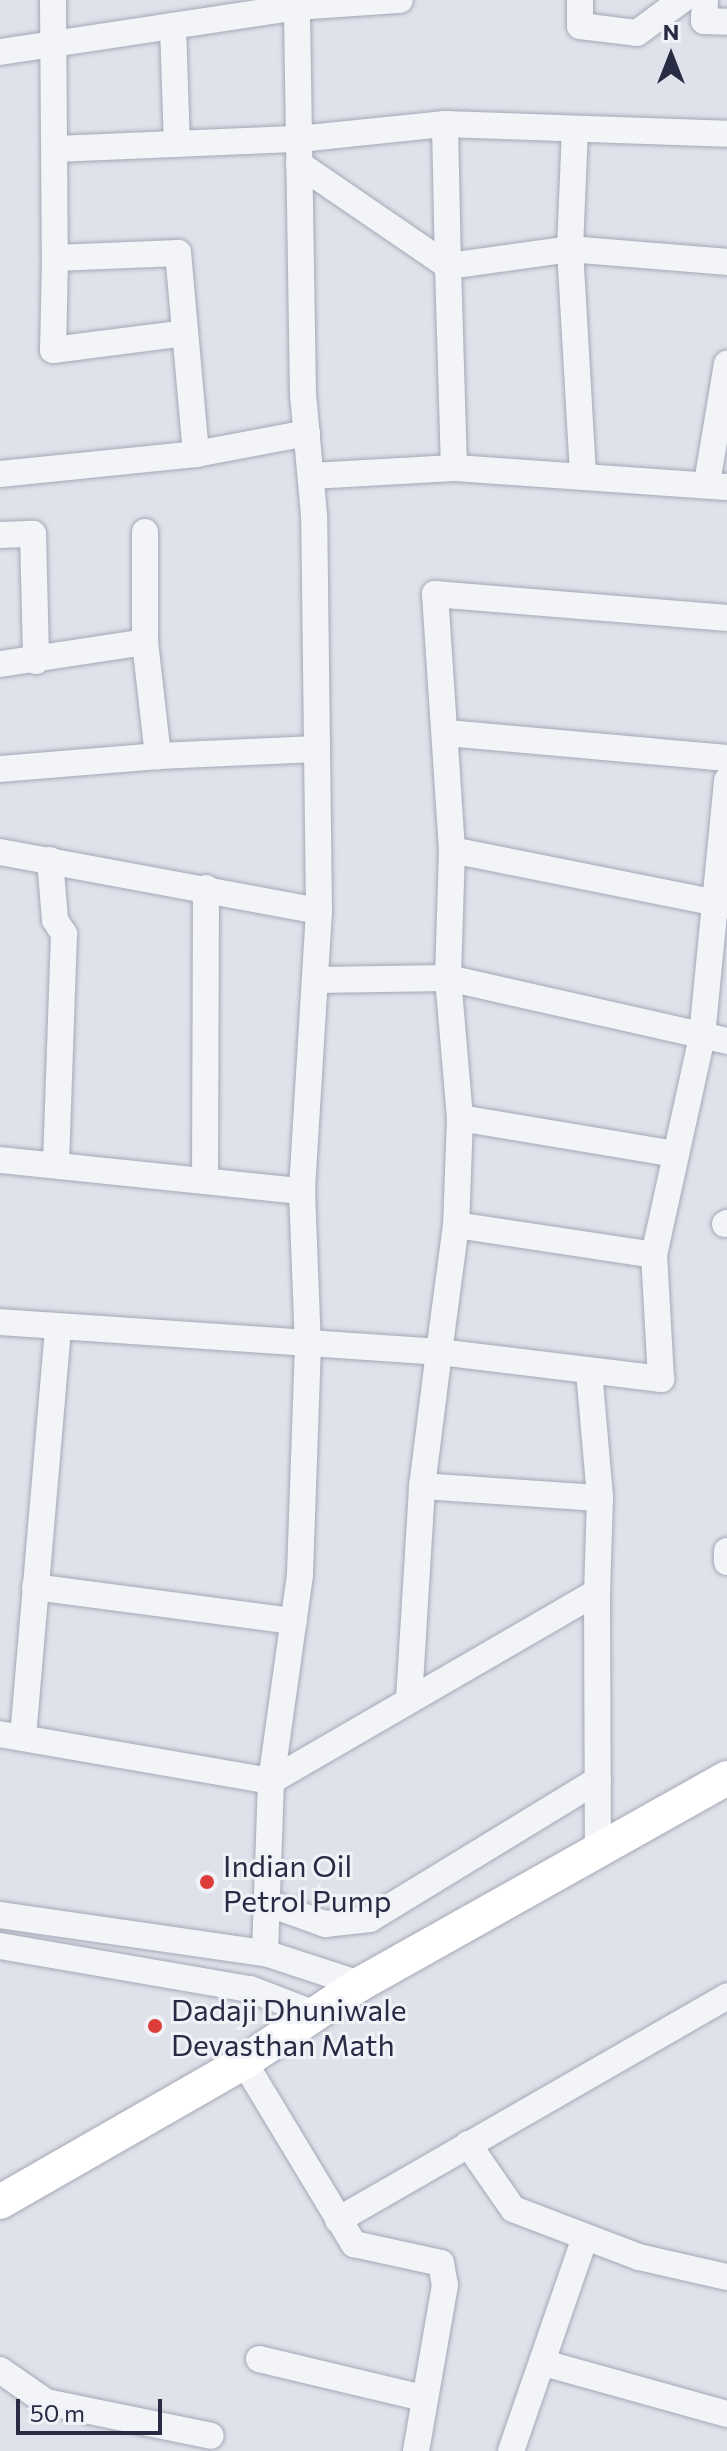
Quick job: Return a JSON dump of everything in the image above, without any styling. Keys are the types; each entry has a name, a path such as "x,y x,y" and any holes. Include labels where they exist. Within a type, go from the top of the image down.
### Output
{"main road":[{"path":"0,2202 244,2062 360,1984 727,1778"}],"street":[{"path":"53,0 56,44 53,350 185,333"},
{"path":"0,52 173,26 297,3 400,0"},
{"path":"580,0 580,26 637,33 682,0"},
{"path":"705,0 704,21 727,22"},
{"path":"265,1953 271,1781 294,1621 308,1344 302,1191 319,911 311,476 307,433 297,3"},
{"path":"173,26 177,144"},
{"path":"56,149 177,144 299,151 445,124 727,134"},
{"path":"445,124 454,468"},
{"path":"575,129 570,249 583,476"},
{"path":"299,151 448,266 570,249 727,262"},
{"path":"55,258 178,253 196,454"},
{"path":"311,476 454,468 717,485 727,364"},
{"path":"0,474 196,454 307,433"},
{"path":"145,532 145,642 158,756"},
{"path":"0,535 33,534 36,661"},
{"path":"409,1700 422,1486 456,1225 460,1118 448,978 452,850 447,733 435,594 727,618"},
{"path":"0,664 36,661 145,642"},
{"path":"447,733 727,758"},
{"path":"0,769 158,756 317,749"},
{"path":"0,1322 439,1352 661,1379 654,1255 676,1154 714,1038 727,780"},
{"path":"452,850 722,904"},
{"path":"0,852 319,911"},
{"path":"50,860 55,920 64,934 56,1164"},
{"path":"205,1179 206,888"},
{"path":"315,980 448,978 714,1038"},
{"path":"460,1118 676,1154"},
{"path":"0,1160 302,1191"},
{"path":"456,1225 654,1255"},
{"path":"58,1326 35,1587 11,1736 271,1781 597,1592"},
{"path":"589,1371 600,1498 597,1592 598,1851"},
{"path":"422,1486 600,1498"},
{"path":"727,1551 727,1562"},
{"path":"35,1587 294,1621"},
{"path":"267,1903 325,1924 370,1919 598,1780"},
{"path":"0,1915 265,1953 360,1984"},
{"path":"0,1946 250,1989 315,2014"},
{"path":"338,2220 727,1996"},
{"path":"244,2062 354,2244 441,2263 445,2285 416,2451"},
{"path":"468,2144 513,2209 585,2237 727,2277"},
{"path":"511,2451 544,2363 585,2237"},
{"path":"259,2359 423,2398"},
{"path":"544,2363 727,2414"},
{"path":"0,2370 46,2402 211,2436"}],"place":[{"name":"Indian Oil Petrol Pump","path":"207,1882"},
{"name":"Dadaji Dhuniwale Devasthan Math","path":"155,2026"}]}
